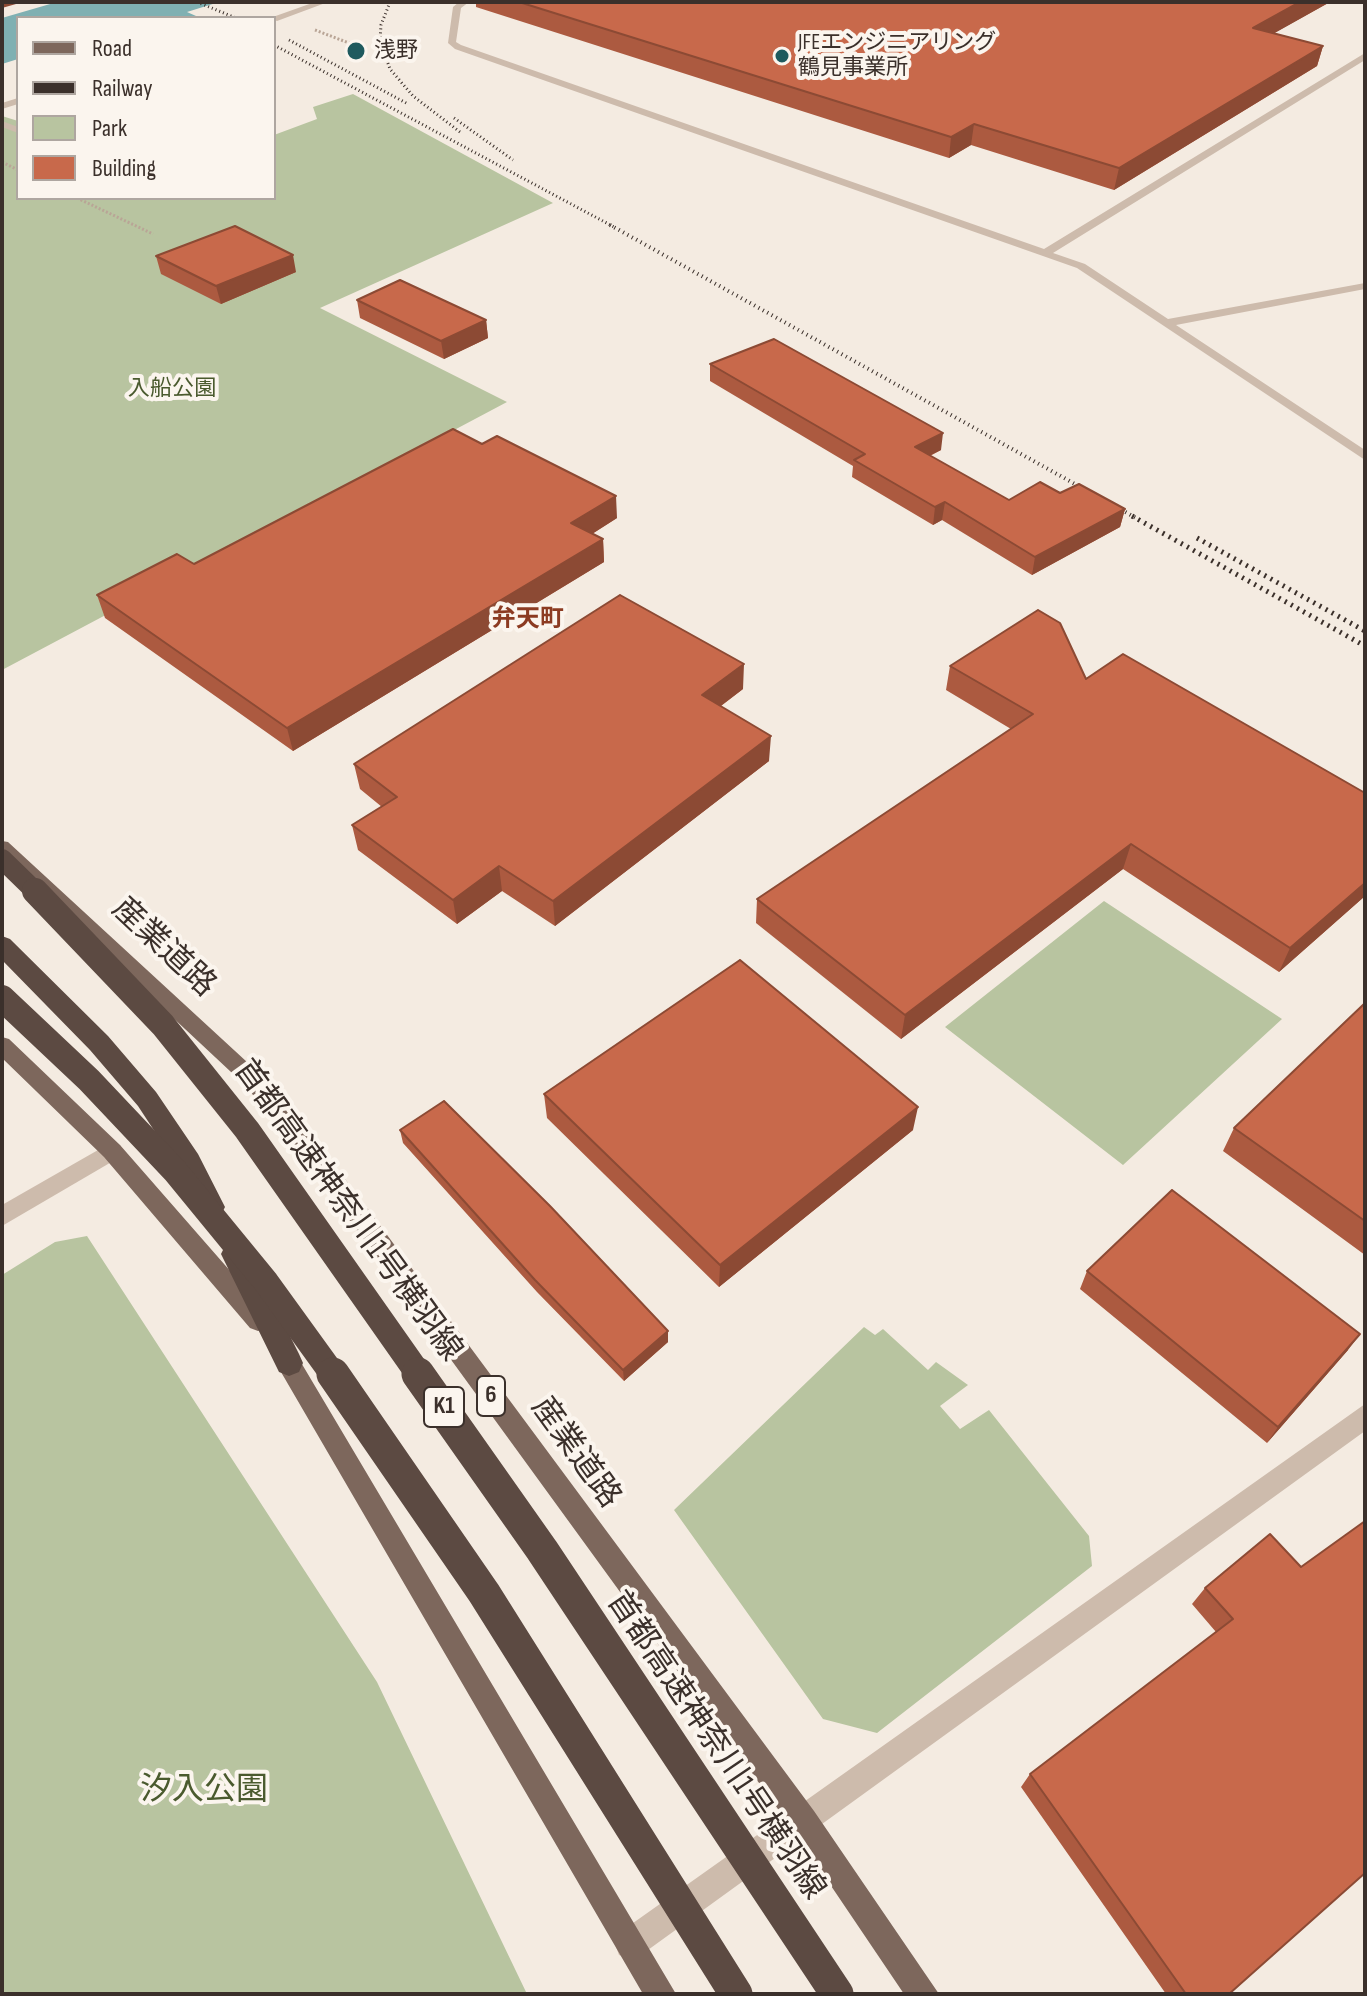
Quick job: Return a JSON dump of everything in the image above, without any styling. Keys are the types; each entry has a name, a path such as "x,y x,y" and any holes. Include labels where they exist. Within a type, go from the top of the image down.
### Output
{"highway":[{"path":"2,860 33,874"},
{"name":"首都高速神奈川1号横羽線","path":"2,860 84,939 163,1025 247,1130 533,1537 837,1994"},
{"path":"2,945 99,1043 165,1124 189,1162 289,1363"},
{"path":"2,998 89,1080 175,1171 266,1282 366,1419 484,1593 736,1994"}],"main road":[{"name":"産業道路","path":"2,847 253,1080 345,1196 804,1821 923,1994"},
{"path":"2,1045 112,1151 238,1293 289,1363 660,1994"}],"street":[{"path":"276,18 324,2"},
{"path":"2,1216 112,1151"},
{"path":"630,1944 1365,1416"}],"lane":[{"path":"465,2 457,7 454,26 452,43 458,47 1081,266 1365,456"},
{"path":"1047,252 1365,56"},
{"path":"1167,323 1365,286"}],"path":[{"path":"307,27 362,48"},
{"path":"81,200 153,234"}],"green space":[{"name":"入船公園","path":"353,94 553,203 320,308 507,402 2,670 2,116 16,120 16,200 276,200 276,134 317,119 313,107"},
{"path":"1104,901 1282,1019 1123,1165 945,1027"},
{"name":"汐入公園","path":"87,1236 377,1682 527,1994 2,1994 2,1275 55,1242"},
{"path":"864,1327 875,1335 883,1329 928,1370 936,1362 968,1385 940,1406 960,1429 989,1410 1089,1536 1092,1566 877,1733 823,1719 674,1510"}],"water":[{"path":"57,2 219,2 187,12 196,16 16,16 16,60 2,64 2,18"}],"building":[{"path":"519,2 1300,2 1253,28 1323,46 1119,168 974,124 951,137"},
{"path":"235,226 293,255 216,286 156,256"},
{"path":"400,280 486,320 441,341 357,300"},
{"path":"774,339 943,433 915,447 1009,500 1040,482 1060,493 1079,484 1125,509 1035,557 945,502 935,507 854,460 865,454 710,364"},
{"path":"453,429 482,444 497,436 616,496 571,523 603,539 287,728 97,595 177,554 194,564"},
{"path":"620,595 744,664 702,695 771,736 553,901 499,866 453,900 352,825 397,797 354,764"},
{"path":"1038,610 1060,623 1086,679 1123,654 1365,793 1365,883 1290,948 1131,844 905,1015 757,899 1033,714 950,666"},
{"path":"740,960 918,1107 720,1265 544,1094"},
{"path":"1365,1003 1365,1221 1234,1128"},
{"path":"444,1101 550,1206 668,1331 623,1370 535,1280 400,1130"},
{"path":"1172,1190 1360,1334 1278,1427 1087,1271"},
{"path":"1365,1521 1365,1873 1229,1994 1186,1994 1030,1774 1233,1619 1205,1588 1270,1534 1301,1567"}],"railway":[{"path":"197,2 231,16"},
{"path":"390,2 381,25 380,40 390,69 413,96 460,132"},
{"path":"289,40 408,104"},
{"path":"276,46 614,227"},
{"path":"454,118 513,160"},
{"path":"610,225 1136,518"},
{"path":"1132,516 1365,646"},
{"path":"1197,538 1365,631"}],"place":[{"name":"浅野","path":"356,51"},
{"name":"JFEエンジニアリング 鶴見事業所","path":"782,56"}],"district":[{"name":"弁天町","path":"528,620"}]}
